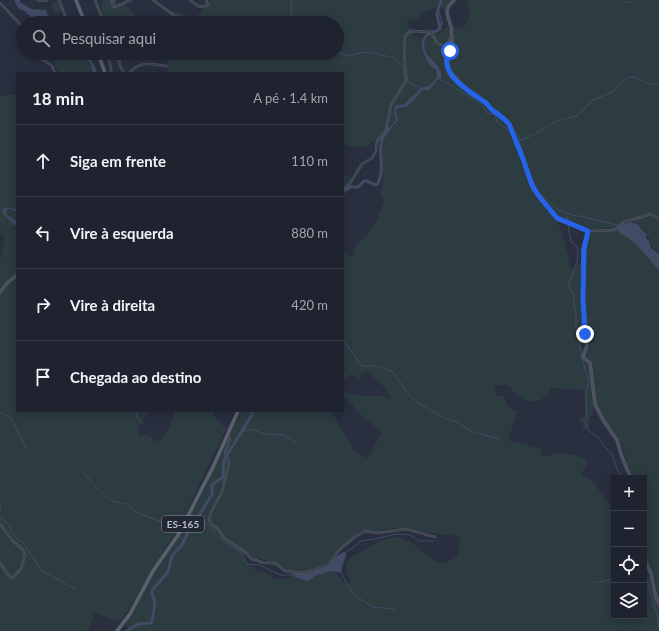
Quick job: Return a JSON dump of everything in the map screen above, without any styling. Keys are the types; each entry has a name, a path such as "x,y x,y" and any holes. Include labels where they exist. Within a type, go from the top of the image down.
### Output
{"main road":[{"path":"76,0 82,16"},
{"path":"100,60 105,72"},
{"name":"ES-165","path":"117,631 130,614 153,571 178,535 214,465 238,412"}],"street":[{"path":"38,0 47,0"},
{"path":"59,0 65,16"},
{"path":"95,0 101,16"},
{"path":"111,0 113,6"},
{"path":"113,6 114,0"},
{"path":"113,6 131,0"},
{"path":"153,0 175,16"},
{"path":"190,0 199,7 208,4 206,0"},
{"path":"454,0 449,4 447,13 452,35 452,44 446,60 451,75 470,93 485,102 494,112 506,120 509,124 533,189 554,215 560,220 588,231 614,230 624,222 651,214 659,219"},
{"path":"0,3 16,20"},
{"path":"344,189 349,185 362,164 372,158 376,150 378,139 386,130 391,105 406,80 404,52 405,36 411,31 431,32 437,43 443,46 448,43 452,35"},
{"path":"44,60 52,65 55,72"},
{"path":"109,60 112,72"},
{"path":"118,60 123,72"},
{"path":"129,72 134,67 142,64 167,66"},
{"path":"588,231 584,249 583,300 587,345 583,357 590,363 595,404 603,420 617,440 630,475"},
{"path":"0,292 16,276"},
{"path":"228,434 230,438 225,453 229,463 221,494 211,512 209,520 224,538 255,560 274,564 285,571 307,573 328,566 339,550 365,531 377,533 406,529 435,536"},
{"path":"0,524 24,552 25,556 21,569 12,578 0,563"},
{"path":"647,565 651,573 656,598 659,604"}],"shaded area":[{"path":"102,0 110,0 113,7 123,2 135,16 102,16"},
{"path":"210,0 440,0 437,7 424,12 417,20 408,19 407,27 413,28 413,36 423,39 422,44 424,57 436,70 437,78 429,86 420,88 405,103 394,108 396,120 382,137 364,147 360,146 354,148 344,144 344,72 167,72 168,60 344,60 344,16 196,16"},
{"path":"443,0 451,0 445,10 440,7"},
{"path":"466,0 659,0 659,253 651,246 650,239 646,236 646,232 633,221 627,222 617,228 636,242 659,269 659,603 655,579 647,562 647,475 632,475 618,436 606,424 595,402 592,370 586,355 584,245 590,234 609,231 610,228 587,228 556,216 547,205 544,198 535,191 509,124 470,91 449,70 446,62 452,41 450,24 459,29 466,25 469,17 468,4"},
{"path":"58,1 62,11 55,14 51,4"},
{"path":"173,12 188,16 170,16"},
{"path":"448,25 450,41 444,59 448,72 478,102 505,122 533,191 543,201 551,215 557,218 571,268 573,269 578,264 583,264 584,335 582,352 584,359 589,366 595,409 592,410 593,415 589,418 590,423 588,428 583,428 583,424 579,420 585,416 584,390 551,388 547,396 544,395 543,399 538,401 529,401 519,397 512,391 510,386 501,385 493,389 499,397 504,396 507,405 517,412 508,440 541,449 541,456 548,456 558,453 575,455 586,459 588,462 581,474 592,480 607,502 611,504 611,619 647,619 647,567 653,582 656,601 659,606 659,631 131,631 123,623 185,520 239,412 332,412 355,451 367,458 382,433 359,413 344,396 344,391 358,396 381,396 391,400 384,387 366,371 361,373 359,379 351,374 344,379 344,254 345,252 349,257 353,255 355,245 366,236 374,226 380,213 384,200 380,192 383,182 380,150 386,134 398,118 396,109 408,106 423,90 430,90 436,81 439,80 441,71 425,52 424,42 427,36 431,34 441,34 441,31 447,28","holes":["407,528 430,533 452,535 460,538 458,556 443,564 432,559 408,541 399,538 383,540 351,557 346,566 346,571 350,581 348,584 336,573 331,571 304,580 297,578 292,574 288,579 276,579 266,573 256,570 242,557 247,554 274,563 288,571 305,573 328,567 338,548 347,543 363,530 376,531"]},
{"path":"54,60 89,60 93,72 58,72 55,66"},
{"path":"14,94 16,96 16,208 6,207 2,210 4,216 10,218 16,223 16,228 8,230 0,228 0,96"},
{"path":"344,172 345,176 351,177 350,187 344,194"},
{"path":"7,210 16,210 16,221 7,214"},
{"path":"0,229 16,230 16,274 0,289 0,260 5,240 4,235 0,233"},
{"path":"16,277 16,412 147,412 138,426 139,436 149,436 156,442 166,433 175,412 213,412 214,416 226,429 183,519 127,612 119,622 94,613 87,631 0,631 0,292"}],"water":[{"path":"14,0 20,0 20,2 31,9 46,10 48,16 30,16 25,11 18,8"},
{"path":"440,0 443,0 439,10 443,24 438,32 427,36 424,43 427,54 439,67 441,78 436,81 430,90 423,90 408,106 396,109 398,120 389,131 387,131 396,120 394,111 395,106 404,104 420,88 429,86 437,78 436,70 431,67 424,55 422,42 423,37 426,34 438,29 439,27 441,20 438,12 438,5"},
{"path":"87,60 91,60 97,72 93,72 90,62"},
{"path":"6,207 16,208 16,211 8,209 6,212 7,215 16,221 16,223 5,216 2,210"},
{"path":"630,222 637,224 646,234 646,238 649,241 651,248 659,254 659,270 636,244 617,231 620,226"},
{"path":"344,552 346,553 346,556 342,567 342,573 331,571 315,576 308,581 297,578 292,574 293,572 306,574 328,567 337,556"}],"waterway":[{"path":"290,0 292,5 291,16"},
{"path":"623,0 630,3"},
{"path":"438,9 437,15 440,29"},
{"path":"344,54 349,56 370,52 394,58 402,65 404,69"},
{"path":"406,73 409,83 422,88"},
{"path":"519,141 537,133 555,122 578,115 593,100 612,92 628,77 634,77 648,83 659,85"},
{"path":"440,79 482,104 487,113 495,115 497,122 510,131"},
{"path":"344,191 350,187 358,187 364,181 375,185 378,184 381,174 380,150 382,140 389,129"},
{"path":"515,132 519,137 524,158"},
{"path":"530,175 537,190 558,210 576,216 617,225"},
{"path":"567,214 568,221"},
{"path":"10,218 14,223 16,223"},
{"path":"568,225 571,241 578,248 577,262 568,286 574,295 576,327 585,370 589,381 586,391 587,417 585,422 588,430 601,440 603,445 611,453 620,475"},
{"path":"344,341 362,366 377,366 393,372 409,395 418,403 447,419 457,422 473,432 500,439"},
{"path":"0,412 11,418 26,448"},
{"path":"136,412 137,418 143,423"},
{"path":"127,631 138,624 152,622 155,602 152,590 168,572 172,556 182,545 191,527 212,494 212,485 223,477 224,460 253,412"},
{"path":"242,432 245,430 254,430 264,434 284,435 296,442"},
{"path":"84,473 108,498 113,501 127,504 135,512 168,524 177,534"},
{"path":"0,502 0,511"},
{"path":"0,516 9,525 15,537 23,543 41,570 75,589"},
{"path":"199,516 219,538 241,553 247,564 260,565 280,575 293,575"},
{"path":"345,553 361,541 396,534 410,535 419,541 434,541"},
{"path":"179,536 184,542"},
{"path":"341,573 354,595 373,607 394,609"},
{"path":"593,583 611,579"},
{"path":"647,579 657,614 659,628"},
{"path":"646,583 649,588"}],"route":[{"path":"450,51 446,56 446,64 451,75 470,93 485,102 494,112 506,120 509,124 533,189 557,218 588,231 584,243 583,300 585,334"}]}
